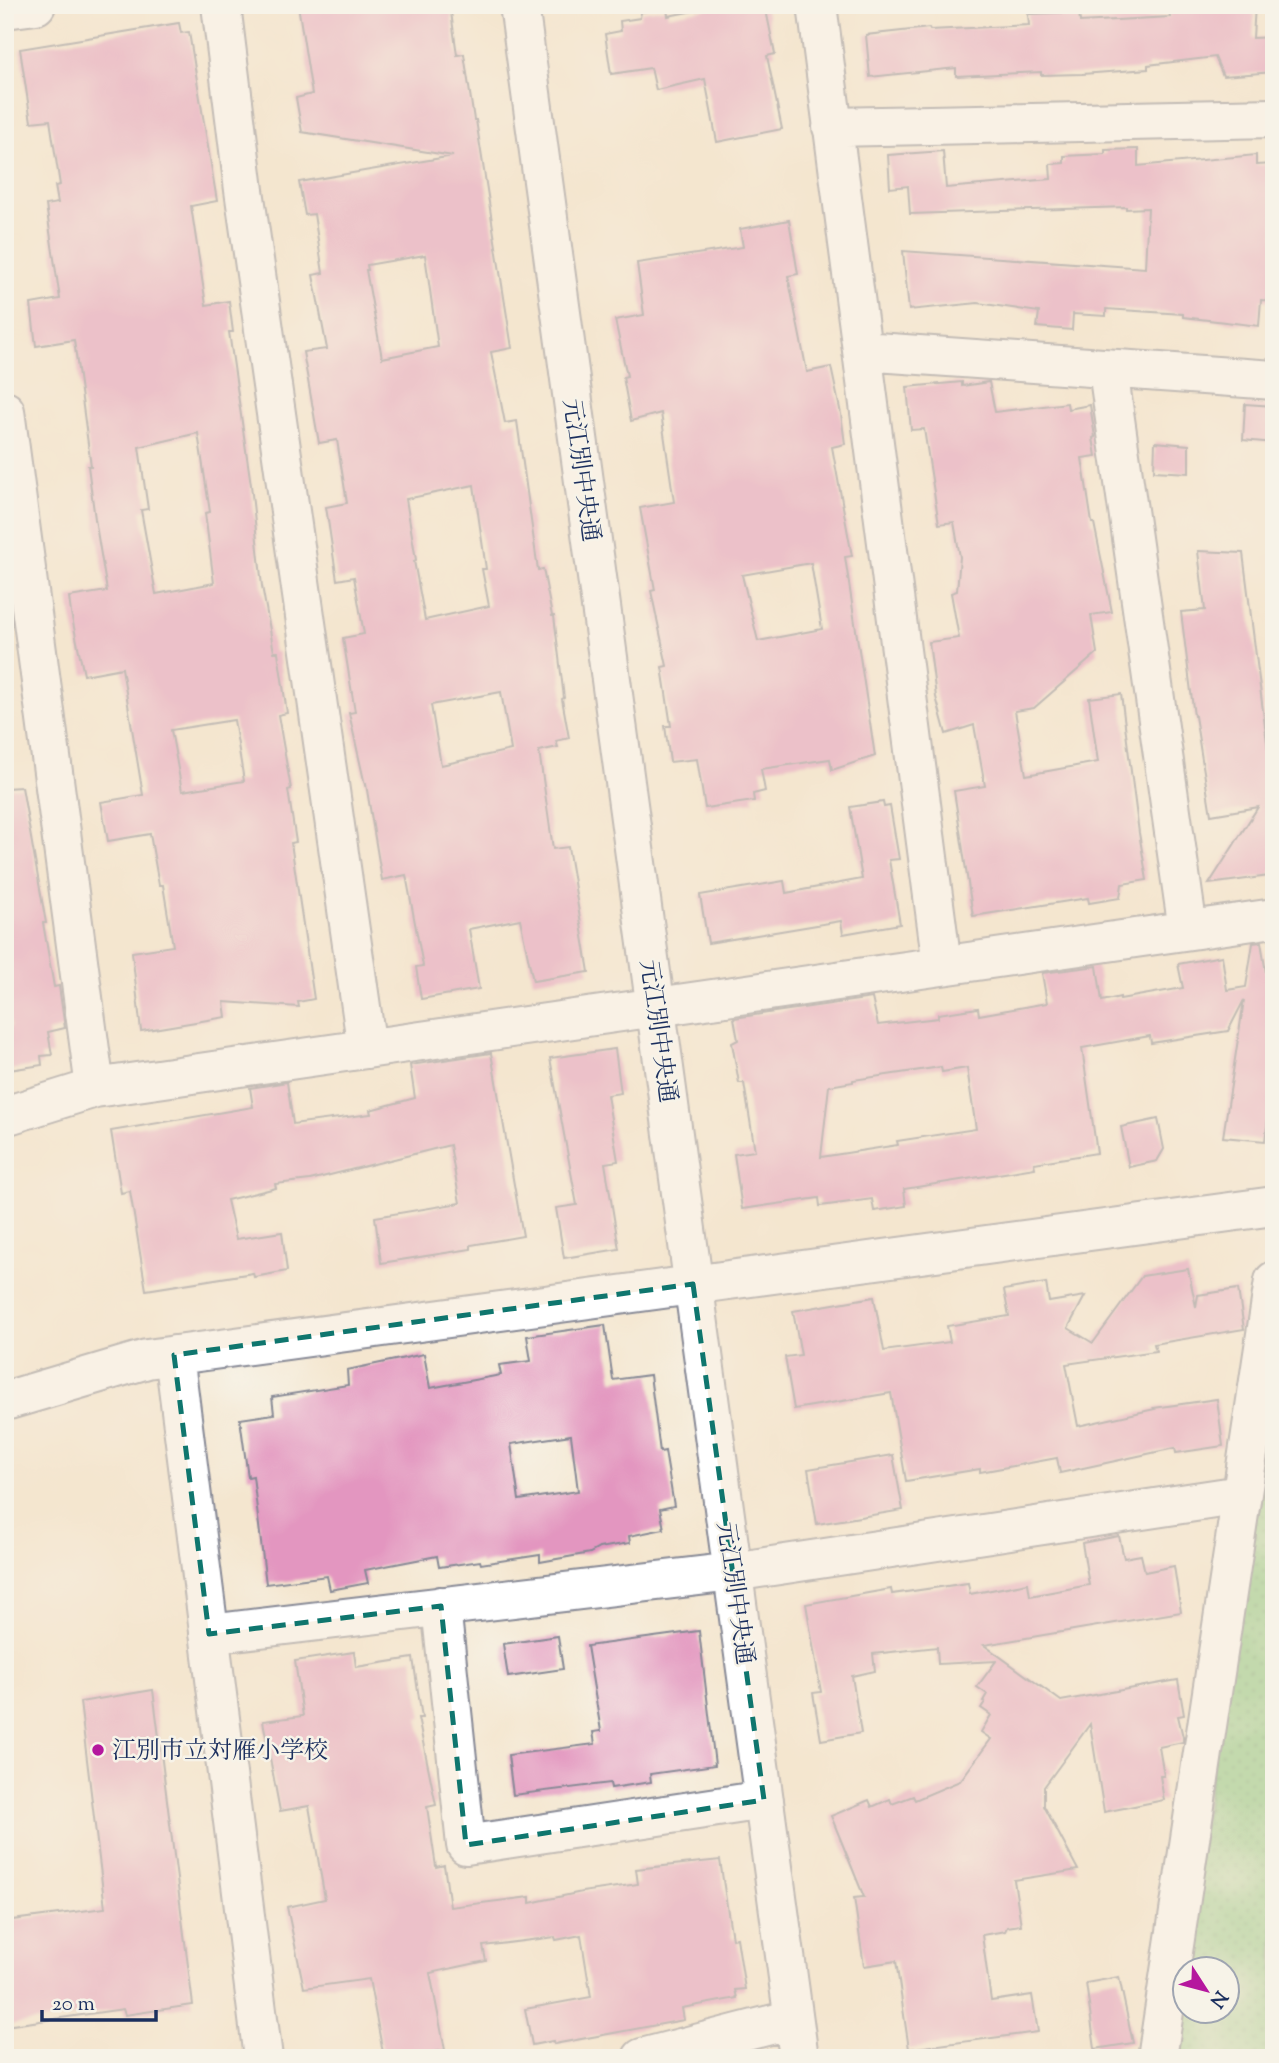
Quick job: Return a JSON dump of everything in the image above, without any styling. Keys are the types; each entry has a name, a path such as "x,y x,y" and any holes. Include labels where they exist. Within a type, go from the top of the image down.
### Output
{"street":[{"path":"5,9 36,5"},
{"path":"221,5 244,190 367,1049"},
{"name":"元江別中央通","path":"519,5 799,2058"},
{"path":"817,5 942,965"},
{"path":"832,127 1274,118"},
{"path":"862,351 1274,380"},
{"path":"1108,370 1188,930"},
{"path":"5,411 8,454 95,1088"},
{"path":"5,1116 95,1088 1274,918"},
{"path":"5,1401 147,1359 1274,1206"},
{"path":"1157,2058 1274,1280"},
{"path":"174,1355 262,2058"},
{"path":"209,1634 733,1572 1241,1495"},
{"path":"441,1606 466,1844 764,1800"},
{"path":"642,2058 793,2019"}],"highlighted area":[{"path":"693,1284 764,1800 466,1845 441,1606 209,1634 174,1355"}],"green space":[{"path":"1274,1371 1274,2058 1166,2058 1171,2024 1240,2024 1240,1954 1182,1954"}],"building":[{"path":"298,5 450,5 457,55 464,54 476,120 512,348 491,352 505,423 517,421 538,570 543,569 554,616 562,699 569,738 556,741 558,747 539,751 553,849 568,847 589,972 533,981 520,919 469,929 479,989 421,999 416,967 423,966 406,875 382,880 366,784 349,713 355,712 343,638 364,634 354,577 337,580 326,507 347,503 337,440 319,443 303,352 327,349 313,275 323,273 314,214 305,215 299,182 453,156 302,132 296,98 312,94","holes":["425,255 438,347 382,358 367,265","474,485 486,569 482,569 489,606 425,620 406,499","501,692 511,750 441,765 431,705"]},
{"path":"724,5 765,5 775,54 767,56 782,129 717,142 705,79 656,90 651,68 611,74 605,34 621,31 620,21 640,18 641,12 667,8 668,16"},
{"path":"1168,5 1255,5 1253,38 1274,37 1274,72 1223,76 1215,57 1148,65 1148,69 1082,74 1041,75 1041,72 956,76 956,68 870,77 866,35 929,28 1029,25 1028,14 1079,12 1080,22 1170,17"},
{"path":"179,23 181,33 189,32 217,201 191,206 206,305 229,301 233,332 229,332 251,485 262,586 274,652 278,652 287,713 278,715 291,789 288,790 296,842 291,843 314,999 298,1002 299,1007 224,1002 226,1017 141,1031 132,952 173,946 163,885 159,885 150,834 108,841 101,802 143,795 122,668 84,675 71,613 69,597 107,591 88,466 91,466 74,340 36,346 31,304 60,299 46,205 58,203 55,186 60,185 50,120 31,122 20,49","holes":["198,433 210,512 205,513 214,583 156,594 141,510 148,509 139,447","234,720 244,781 182,791 171,730"]},
{"path":"1138,149 1138,166 1256,155 1256,165 1274,164 1274,301 1261,300 1259,326 1183,317 1183,314 1106,309 1106,316 1073,314 1072,330 1037,327 1039,312 978,303 909,310 903,251 1145,268 1148,208 910,214 908,186 890,188 888,155 943,151 946,188 1051,179 1050,164 1064,163 1064,156 1105,154 1105,150"},
{"path":"789,220 798,274 788,276 807,372 831,367 845,444 832,447 852,556 845,557 875,756 832,770 830,759 761,769 765,791 753,794 754,801 705,808 697,759 670,762 665,726 671,726 662,667 667,666 651,591 655,590 640,508 674,502 661,413 631,421 623,377 627,376 615,320 644,315 637,263 743,247 740,229","holes":["811,563 822,629 758,641 742,575"]},
{"path":"962,382 962,386 989,382 995,412 1067,403 1068,409 1090,405 1096,456 1082,458 1092,523 1112,612 1091,615 1097,653 1034,708 1015,711 1026,775 1098,762 1089,698 1121,694 1147,880 1122,884 1120,898 1089,903 1088,898 973,916 954,791 985,786 974,725 946,734 936,697 929,642 959,638 951,593 957,591 960,557 954,522 939,524 924,429 911,430 907,387"},
{"path":"1245,404 1274,406 1274,443 1243,440"},
{"path":"1155,442 1189,445 1189,473 1154,471"},
{"path":"1198,551 1243,553 1270,766 1274,766 1274,865 1269,876 1209,884 1258,807 1211,815 1194,716 1181,612 1205,610"},
{"path":"22,787 46,923 43,923 54,987 59,986 65,1028 48,1032 52,1055 41,1056 42,1065 9,1070 5,1046 5,1028 11,1027 5,986 5,788"},
{"path":"883,802 884,807 890,806 899,859 889,860 900,924 843,934 841,921 708,943 700,895 784,881 786,893 862,879 850,807"},
{"path":"1261,942 1274,1022 1274,1075 1265,1141 1223,1137 1244,1000 1228,1031 1151,1043 1150,1036 1082,1048 1097,1153 1034,1163 1035,1168 904,1189 906,1206 874,1211 872,1199 820,1206 819,1198 742,1209 734,1154 755,1151 744,1083 739,1083 732,1043 738,1040 734,1018 872,998 878,1025 938,1018 938,1014 978,1008 979,1015 1047,1003 1042,973 1097,966 1102,1001 1120,999 1183,988 1178,964 1222,956 1227,990 1246,987 1253,943","holes":["941,1067 942,1072 967,1068 976,1129 897,1141 898,1145 821,1157 829,1086"]},
{"path":"615,1049 621,1093 607,1095 618,1161 605,1163 619,1249 564,1258 556,1208 577,1205 550,1058"},
{"path":"491,1053 523,1236 471,1245 471,1249 381,1263 375,1217 460,1203 450,1145 310,1180 275,1184 276,1188 227,1200 236,1239 282,1232 287,1271 254,1277 253,1273 146,1290 130,1191 121,1193 111,1131 253,1107 250,1088 287,1082 293,1124 371,1114 370,1110 415,1098 410,1065"},
{"path":"1158,1119 1164,1149 1157,1161 1129,1167 1121,1127"},
{"path":"1188,1269 1196,1307 1198,1295 1238,1289 1244,1329 1154,1344 1156,1351 1066,1364 1078,1426 1154,1408 1217,1399 1223,1446 1176,1453 1175,1448 1060,1473 1057,1458 980,1472 980,1469 906,1481 891,1393 794,1409 785,1357 801,1355 793,1311 874,1297 884,1351 950,1342 947,1326 1009,1316 1004,1290 1046,1283 1049,1302 1085,1296 1068,1328 1093,1343 1142,1276"},
{"path":"605,1325 613,1380 650,1375 660,1452 665,1451 674,1506 660,1509 664,1529 629,1536 630,1543 540,1562 540,1555 439,1567 437,1556 365,1570 368,1583 330,1590 327,1576 266,1584 253,1476 248,1477 240,1419 274,1414 272,1397 348,1385 347,1370 424,1354 430,1388 501,1375 499,1365 531,1361 527,1336","holes":["571,1435 578,1491 519,1500 511,1444"]},
{"path":"893,1455 903,1510 817,1524 808,1469"},
{"path":"1119,1536 1124,1558 1141,1555 1145,1572 1174,1566 1181,1612 984,1645 1061,1701 1178,1680 1184,1715 1178,1716 1183,1742 1159,1747 1164,1776 1160,1776 1164,1800 1104,1812 1090,1724 1044,1787 1044,1806 1078,1870 1014,1880 1021,1925 982,1935 991,2001 1032,1995 1038,2032 909,2049 896,1961 864,1966 854,1898 864,1897 831,1816 869,1800 872,1807 890,1799 892,1804 913,1796 915,1800 960,1781 991,1739 981,1732 991,1715 981,1708 987,1694 977,1687 996,1661 938,1664 937,1647 873,1654 875,1671 852,1676 861,1733 821,1740 813,1693 821,1692 806,1604 891,1589 892,1594 968,1583 970,1594 1028,1583 1030,1596 1089,1585 1082,1543"},
{"path":"699,1631 715,1765 650,1774 651,1782 611,1788 610,1783 513,1795 508,1755 595,1744 593,1732 601,1731 587,1646"},
{"path":"558,1636 563,1669 508,1677 503,1644"},
{"path":"354,1652 356,1667 413,1658 422,1718 418,1718 436,1805 427,1807 436,1867 444,1865 450,1907 530,1897 530,1903 638,1884 636,1869 720,1860 732,1939 737,1938 745,1989 735,1990 737,1998 682,2008 684,2020 554,2044 553,2041 532,2045 525,2009 591,1997 581,1935 556,1940 555,1937 483,1946 486,1961 430,1973 445,2050 420,2055 418,2058 384,2058 369,1979 304,1988 287,1907 325,1899 309,1806 280,1811 263,1721 303,1716 295,1661"},
{"path":"153,1690 193,2005 125,2015 123,2009 5,2026 5,1921 105,1908 80,1702"},
{"path":"1119,1977 1133,2043 1095,2049 1086,1983"}],"place":[{"name":"江別市立対雁小学校","path":"98,1750"}]}
